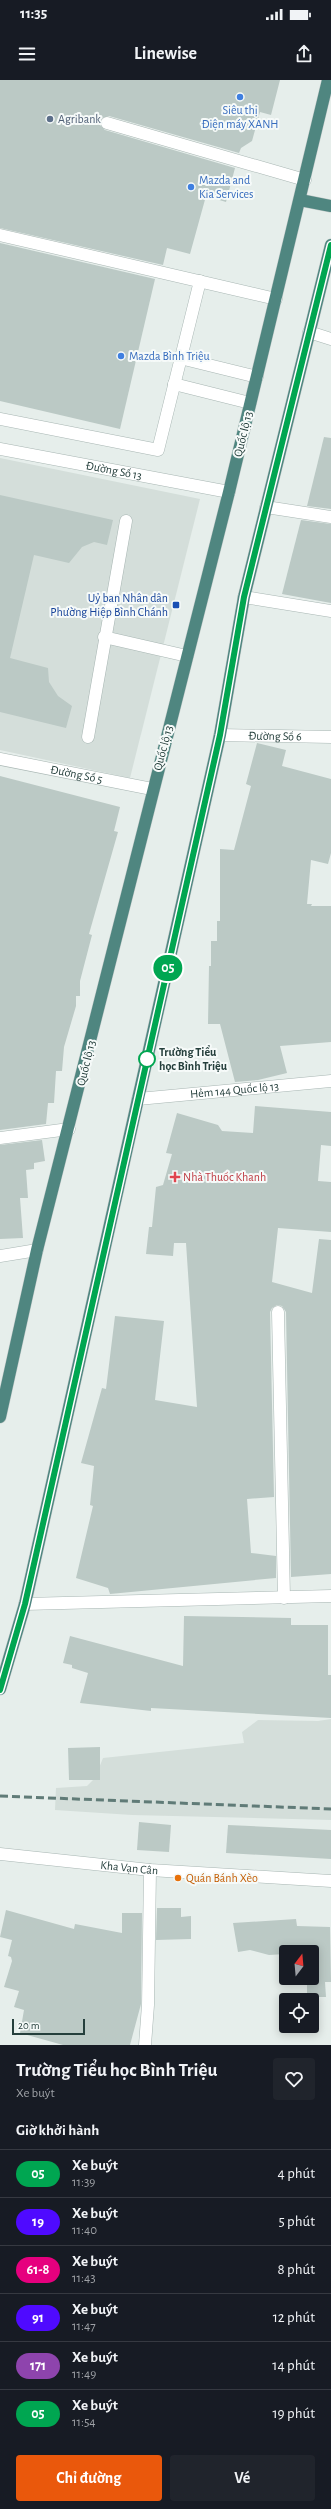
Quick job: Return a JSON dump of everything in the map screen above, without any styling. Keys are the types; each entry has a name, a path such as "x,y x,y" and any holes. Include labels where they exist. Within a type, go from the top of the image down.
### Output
{"highway":[{"name":"Quốc lộ 13","path":"0,1417 37,1250 69,1129 152,789 229,492 328,80"},
{"path":"300,200 331,206"},
{"path":"0,1690 25,1604 220,735 244,597 331,245"}],"street":[{"path":"107,123 305,180"},
{"path":"0,235 276,299"},
{"path":"0,419 158,450 200,281"},
{"path":"309,332 331,339"},
{"path":"180,358 257,378"},
{"path":"174,384 250,403"},
{"name":"Đường Số 13","path":"0,449 229,492"},
{"path":"266,507 331,517"},
{"path":"88,736 104,637 126,522"},
{"path":"244,597 331,611"},
{"path":"104,637 187,656"},
{"name":"Đường Số 6","path":"220,735 331,737"},
{"name":"Đường Số 5","path":"0,759 152,789"},
{"name":"Hẻm 144 Quốc lộ 13","path":"138,1099 331,1081"},
{"path":"0,1138 69,1129"},
{"path":"0,1256 37,1250"},
{"path":"278,1312 284,1598"},
{"path":"25,1604 331,1596"},
{"name":"Kha Vạn Cân","path":"0,1854 150,1870 331,1881"},
{"path":"145,2045 148,2005 150,1870"}],"shaded area":[{"path":"0,458 200,499 130,778 0,750"},
{"path":"331,1719 331,1820 132,1815 55,1810 56,1788 87,1786 95,1778 103,1758 244,1743 242,1732 258,1720 318,1721"}],"building":[{"path":"0,80 280,80 271,115 260,112 252,141 241,148 239,153 109,116 102,118 100,125 105,130 235,168 226,202 206,196 190,254 167,248 163,265 0,228"},
{"path":"0,243 155,279 120,429 0,401"},
{"path":"324,437 331,438 331,509 307,506"},
{"path":"0,495 113,520 107,545 94,542 82,547 69,563 34,555 10,658 48,668 49,682 58,696 72,706 66,728 0,712"},
{"path":"301,520 331,524 331,603 282,594"},
{"path":"257,743 286,750 282,766 331,779 331,853 328,864 311,860 307,904 312,904 311,906 331,906 331,1042 280,1046 287,1073 258,1080 235,1082 220,1024 208,1024 209,966 211,966 211,941 217,941 217,921 220,921 220,849 234,850 251,786 246,784"},
{"path":"0,776 120,807 114,831 118,832 89,934 92,935 80,981 80,996 76,996 76,1006 64,1047 62,1071 56,1071 54,1103 48,1103 46,1124 0,1130"},
{"path":"255,1106 331,1112 331,1146 321,1145 318,1181 331,1182 331,1232 278,1228 272,1282 312,1293 319,1239 331,1240 331,1574 291,1577 286,1312 282,1306 277,1305 272,1308 270,1312 274,1497 247,1499 251,1553 276,1556 276,1578 110,1594 108,1588 76,1578 93,1506 90,1505 94,1466 81,1463 102,1388 106,1389 115,1316 164,1321 155,1400 197,1407 186,1243 174,1243 173,1256 146,1254 149,1227 152,1227 156,1187 163,1185 172,1154 166,1153 177,1113 218,1125 222,1131 253,1133"},
{"path":"42,1140 45,1161 34,1163 34,1169 26,1170 28,1198 20,1198 23,1238 0,1239 0,1145"},
{"path":"184,1616 291,1618 291,1625 328,1625 328,1675 331,1675 331,1718 151,1708 151,1711 80,1703 88,1673 72,1668 72,1665 63,1663 70,1636 183,1666"},
{"path":"100,1747 100,1780 69,1780 68,1748"},
{"path":"139,1822 171,1825 169,1852 137,1850"},
{"path":"228,1825 331,1830 331,1859 226,1853"},
{"path":"157,1908 181,1908 181,1917 191,1916 191,1939 156,1940"},
{"path":"6,1910 74,1929 75,1924 122,1933 122,1913 142,1913 141,2004 130,2045 63,2045 20,2033 24,2010 14,2007 19,1991 4,1987 12,1961 11,1957 8,1956 12,1940 0,1937"},
{"path":"296,1919 297,1926 330,1927 331,1982 325,1982 326,1997 319,1997 319,1993 307,1993 307,1985 319,1985 319,1945 279,1945 279,1954 269,1955 250,1950 238,1952 233,1923"}],"railway":[{"path":"0,1796 331,1809"}],"bus line":[{"name":"05","path":"0,1690 25,1604 220,735 244,597 285,426 331,245"}],"place":[{"name":"Siêu thị Điện máy XANH","path":"240,97"},
{"name":"Agribank","path":"50,119"},
{"name":"Mazda and Kia Services","path":"191,187"},
{"name":"Mazda Bình Triệu","path":"121,356"},
{"name":"Uỷ ban Nhân dân Phường Hiệp Bình Chánh","path":"176,605"},
{"name":"Trường Tiểu học Bình Triệu","path":"147,1059"},
{"name":"Nhà Thuốc Khanh","path":"175,1177"},
{"name":"Quán Bánh Xèo","path":"178,1878"}]}
